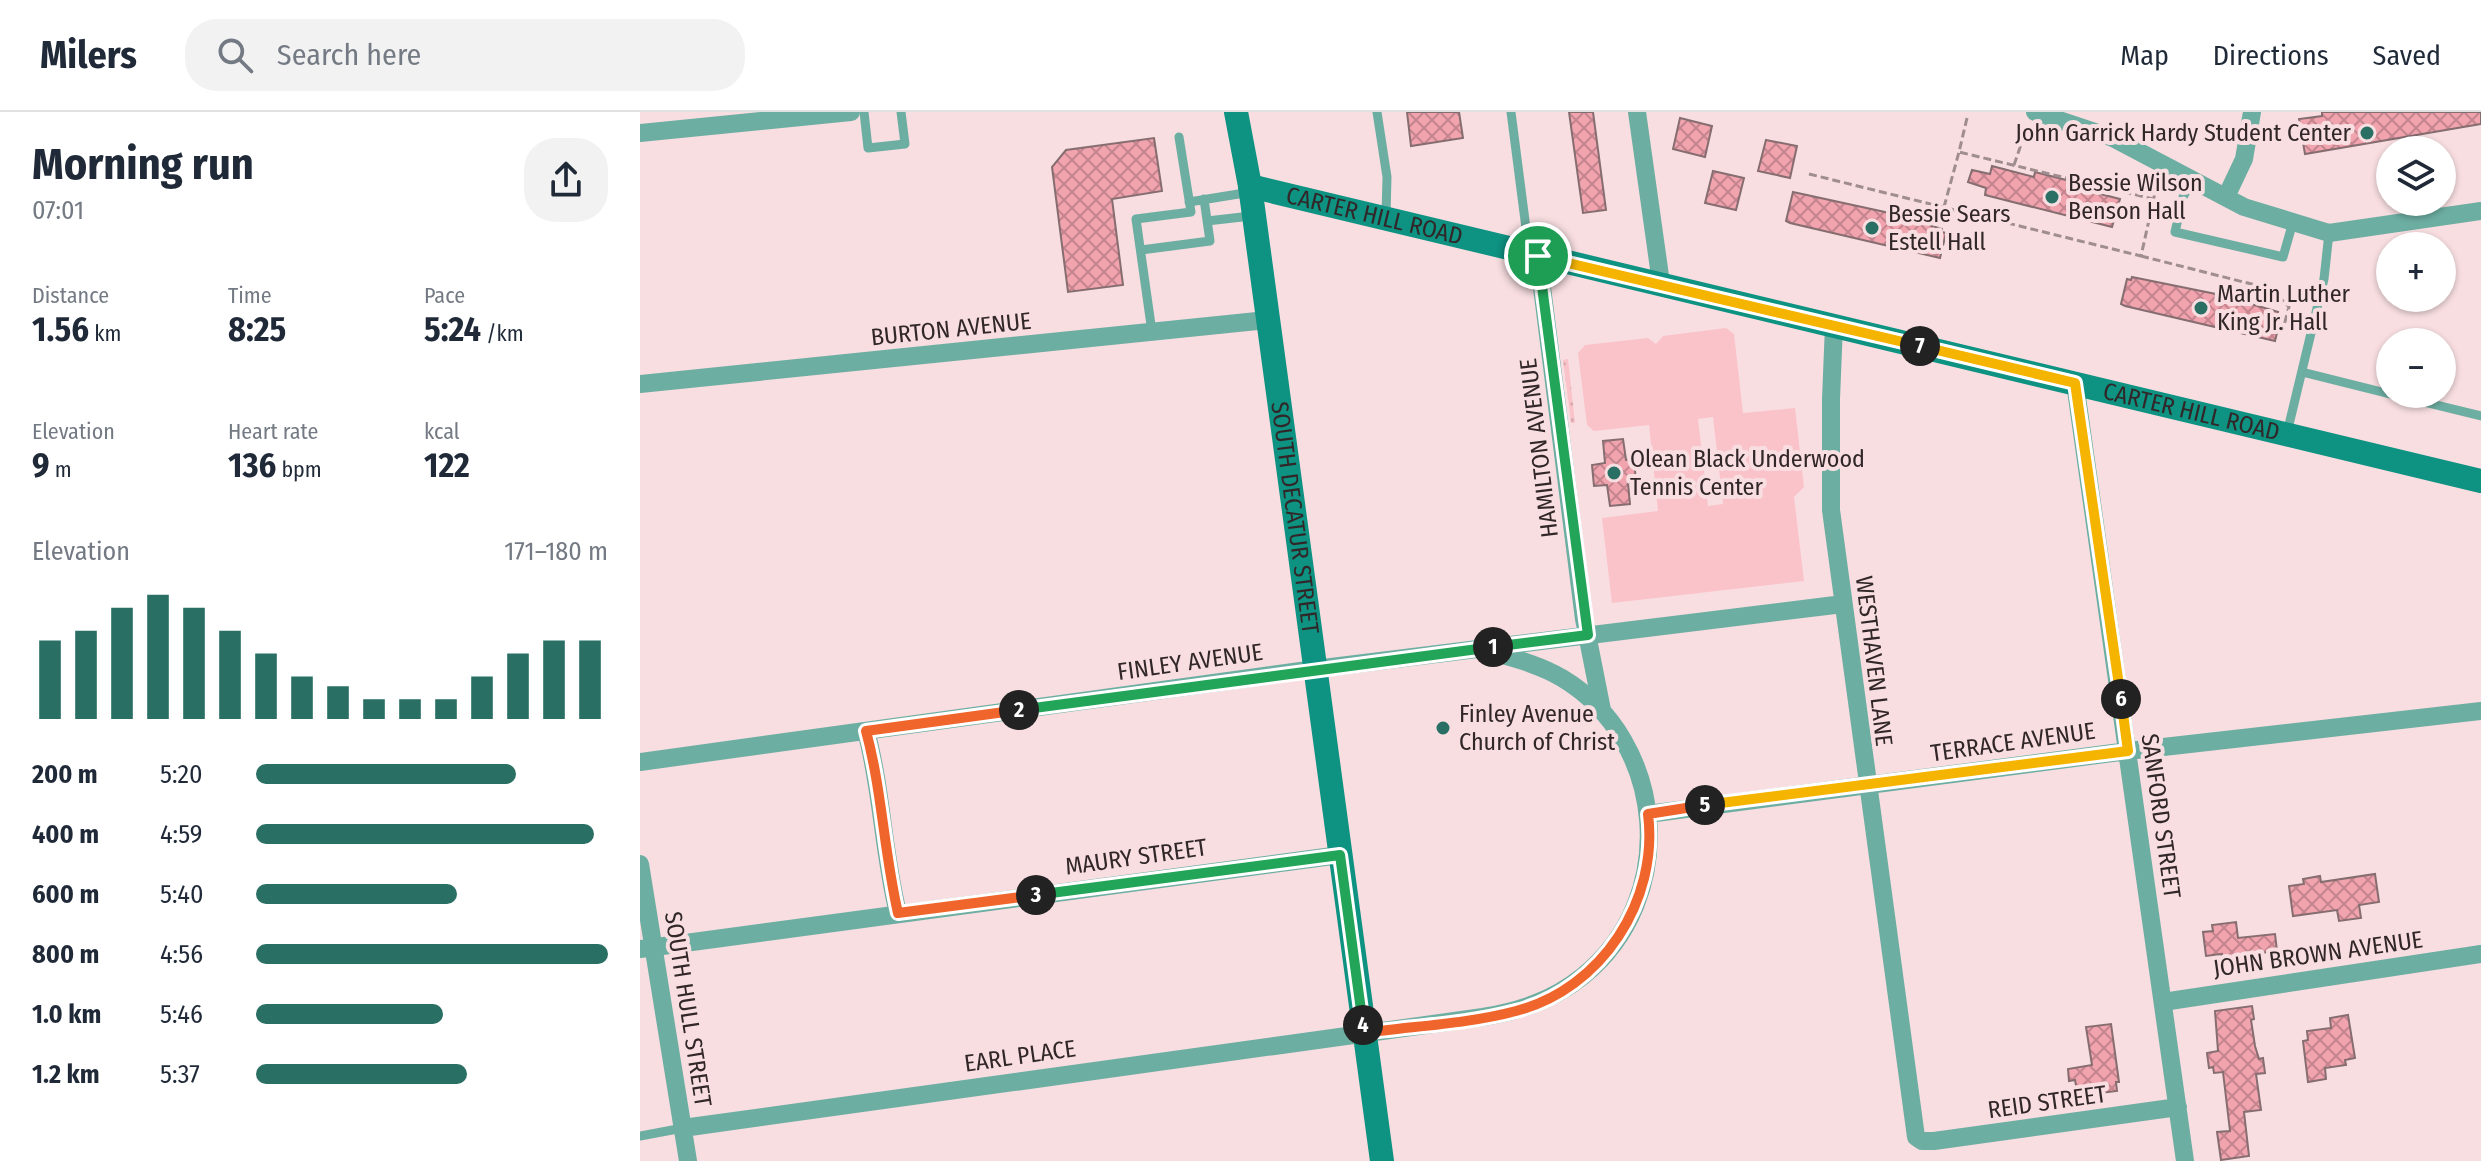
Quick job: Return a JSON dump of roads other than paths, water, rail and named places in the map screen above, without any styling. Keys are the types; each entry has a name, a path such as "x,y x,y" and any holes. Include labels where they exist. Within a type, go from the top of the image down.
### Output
{"main road":[{"name":"SOUTH DECATUR STREET","path":"1236,112 1252,198 1382,1161"},
{"name":"CARTER HILL ROAD","path":"1252,198 1386,218 2481,481"}],"street":[{"path":"640,133 851,112"},
{"path":"1637,112 1661,283"},
{"path":"2226,197 2244,159 2252,112"},
{"path":"2032,117 2113,138 2244,207 2329,233 2481,211"},
{"name":"HAMILTON AVENUE","path":"1538,256 1588,635 1602,710"},
{"name":"BURTON AVENUE","path":"640,384 1267,320"},
{"name":"WESTHAVEN LANE","path":"1834,325 1831,510 1913,1128 1916,1137 1922,1141"},
{"name":"SANFORD STREET","path":"2075,383 2185,1161"},
{"name":"FINLEY AVENUE","path":"640,762 1315,669 1843,604"},
{"path":"1481,649 1533,664 1561,677 1602,710"},
{"name":"EARL PLACE","path":"683,1128 1516,1011 1547,999 1582,977 1614,944 1638,900 1648,861 1650,833 1644,788 1636,762 1602,710"},
{"name":"TERRACE AVENUE","path":"1648,814 2128,751 2481,711"},
{"path":"866,731 898,913"},
{"name":"MAURY STREET","path":"647,948 1340,855"},
{"name":"SOUTH HULL STREET","path":"640,864 647,948 688,1161"},
{"name":"JOHN BROWN AVENUE","path":"2163,1002 2481,954"},
{"name":"REID STREET","path":"1922,1141 2178,1107"}],"lane":[{"path":"864,112 868,148 905,144 901,112"},
{"path":"1377,112 1387,177 1386,218"},
{"path":"1511,112 1527,236 1538,256"},
{"path":"1152,333 1136,219 1191,212 1179,137"},
{"path":"2194,178 2183,197 2175,232 2283,257 2293,222"},
{"path":"1189,202 1252,198"},
{"path":"1207,221 1252,198"},
{"path":"1141,250 1210,241 1204,199"},
{"path":"2287,433 2324,279 2329,233"},
{"path":"2302,372 2376,390"},
{"path":"2448,408 2481,416"},
{"path":"640,1136 683,1128"}],"place":[{"name":"John Garrick Hardy Student Center","path":"2367,133"},
{"name":"Bessie Wilson Benson Hall","path":"2052,197"},
{"name":"Bessie Sears Estell Hall","path":"1872,228"},
{"name":"Martin Luther King Jr. Hall","path":"2201,308"},
{"name":"Olean Black Underwood Tennis Center","path":"1614,473"},
{"name":"Finley Avenue Church of Christ","path":"1443,728"}]}
